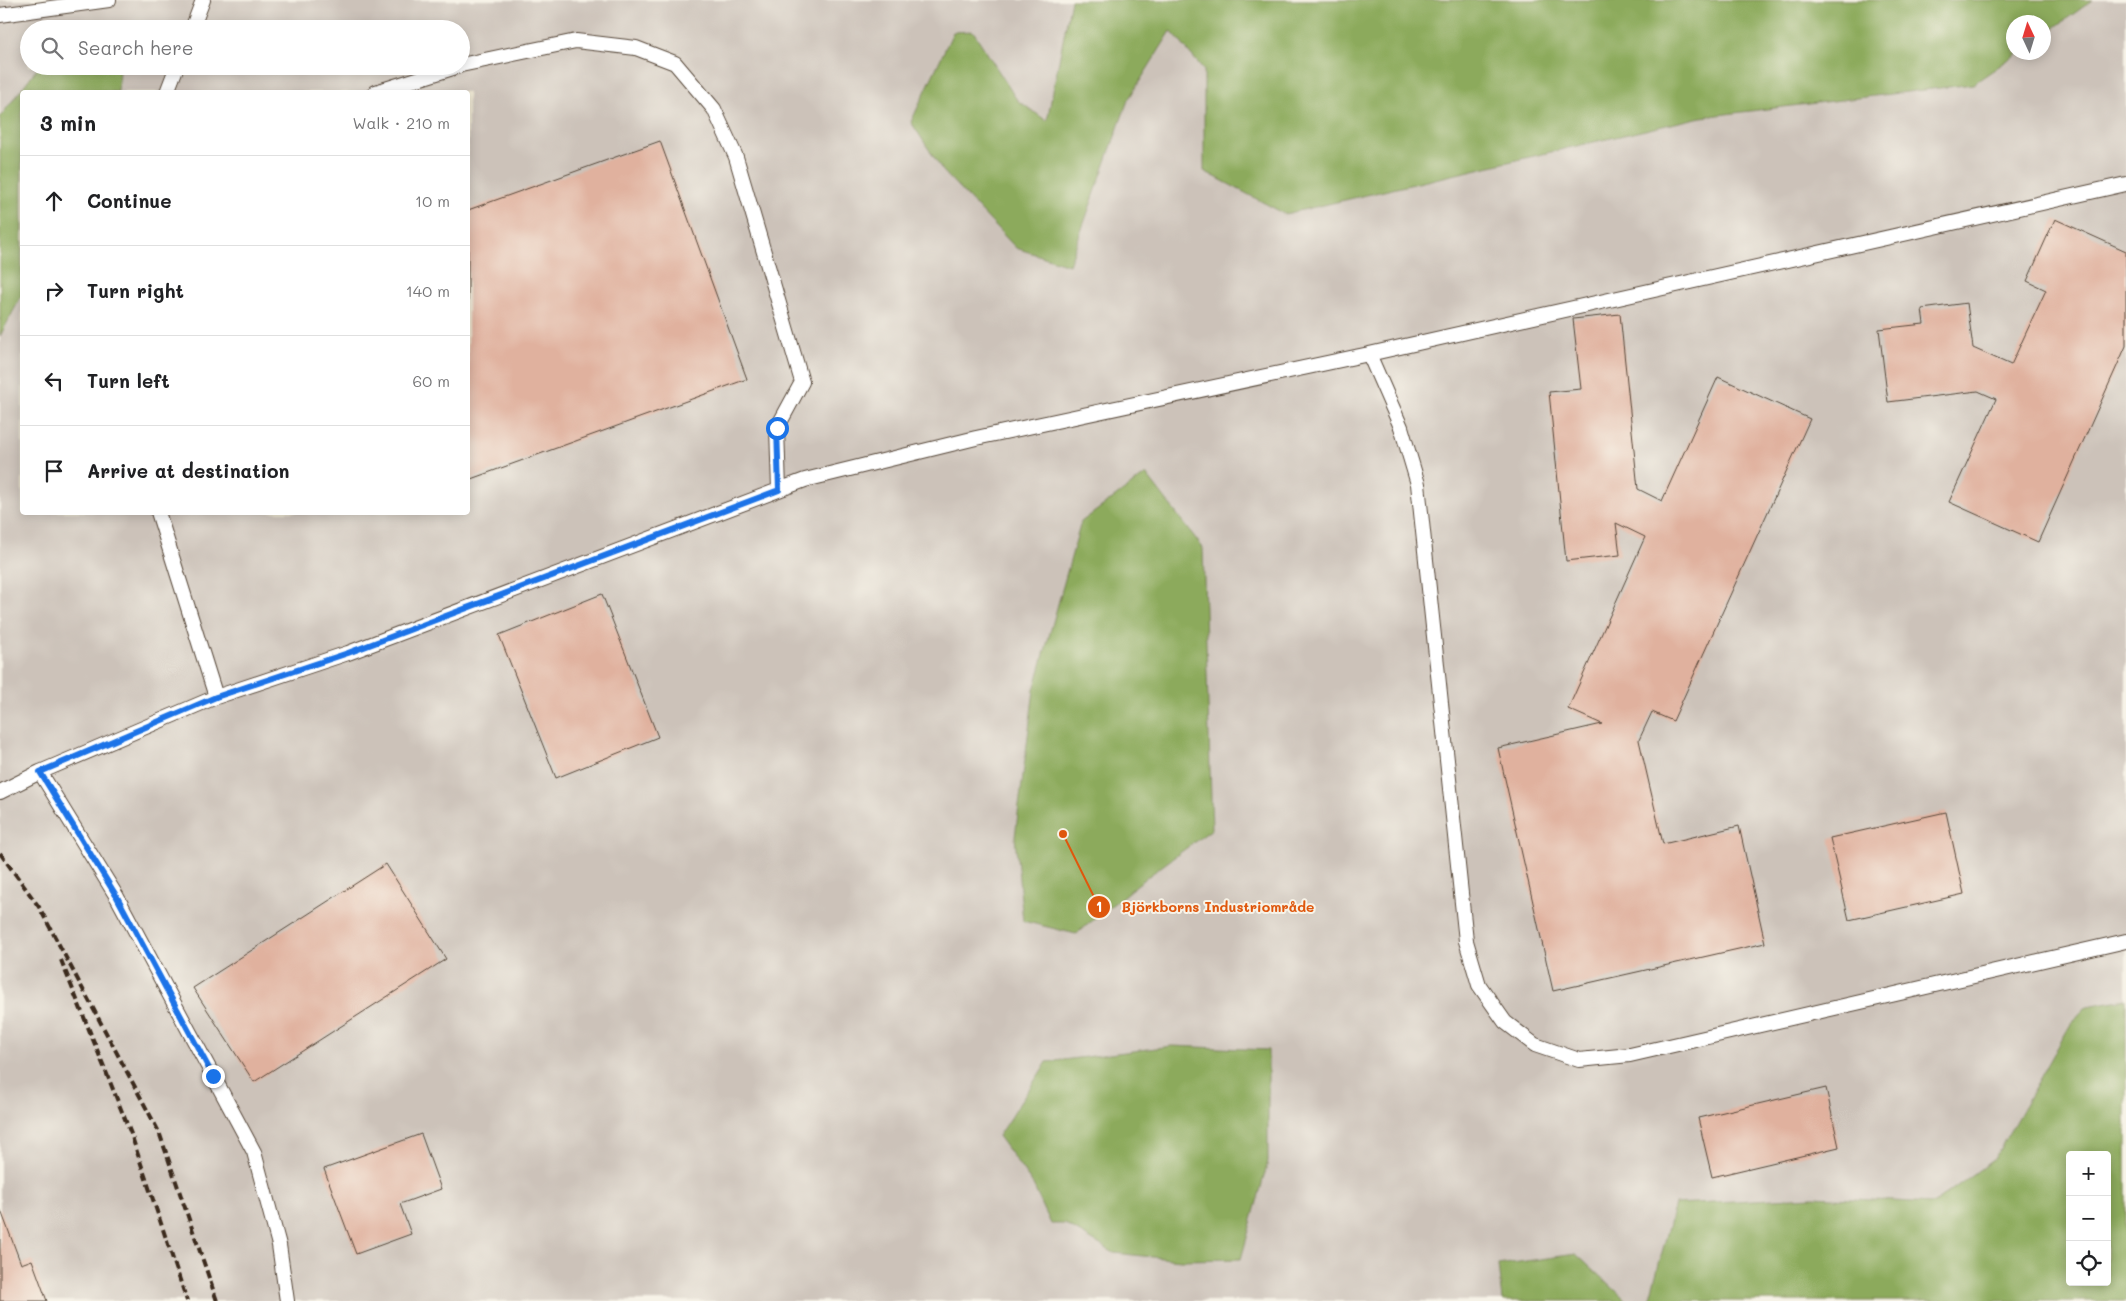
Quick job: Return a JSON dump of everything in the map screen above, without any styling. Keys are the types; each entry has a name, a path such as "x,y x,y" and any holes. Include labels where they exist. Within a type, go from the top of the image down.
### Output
{"lane":[{"path":"0,15 109,0"},
{"path":"195,20 203,0"},
{"path":"470,64 576,41 636,48 676,63 714,109 736,157 802,382 777,428 779,490"},
{"path":"168,90 174,75"},
{"path":"382,90 431,75"},
{"path":"0,792 40,772 216,697 348,653 805,480 976,438 1369,354 2126,184"},
{"path":"1369,354 1401,427 1418,484 1466,941 1479,985 1505,1022 1535,1045 1579,1060 1630,1055 2126,941"},
{"path":"159,515 216,697"},
{"path":"40,772 117,897 254,1152 279,1245 287,1301"}],"shaded area":[{"path":"0,0 2126,0 2126,1301 0,1301"}],"green space":[{"path":"1071,0 2093,0 2051,30 2051,15 2006,15 2006,60 2008,60 1973,84 1701,117 1285,214 1204,171 1204,70 1171,31 1128,100 1069,265 1016,248 943,171 911,122 953,32 973,31 1017,100 1047,121"},
{"path":"32,75 119,75 118,90 21,90"},
{"path":"20,91 20,299 0,336 0,117"},
{"path":"1146,474 1203,548 1212,829 1138,884 1076,934 1023,921 1015,837 1034,690 1081,522"},
{"path":"2126,999 2126,1301 1649,1301 1675,1204 1813,1197 1934,1203 1994,1159 2072,1022 2087,1006"},
{"path":"1172,1046 1268,1050 1268,1162 1241,1259 1181,1260 1114,1253 1065,1224 1051,1224 1032,1183 998,1136 1047,1062"},
{"path":"1576,1254 1627,1301 1502,1301 1498,1265"}],"building":[{"path":"660,141 747,379 470,479 470,209"},
{"path":"2055,219 2126,251 2126,346 2038,542 1949,502 1996,399 1978,391 1888,402 1879,329 1924,324 1922,309 1967,303 1973,348 2011,365 2046,290 2027,281"},
{"path":"1620,314 1638,489 1662,501 1718,377 1810,419 1673,721 1652,712 1639,740 1663,844 1739,826 1765,943 1553,991 1498,748 1602,724 1568,709 1645,537 1616,523 1620,555 1566,561 1549,392 1581,389 1573,319"},
{"path":"602,594 658,737 556,778 499,635"},
{"path":"1946,812 1964,894 1849,920 1830,838"},
{"path":"386,864 446,959 254,1082 193,988"},
{"path":"1826,1088 1839,1147 1712,1177 1698,1118"},
{"path":"421,1134 441,1189 400,1204 411,1234 356,1254 324,1169"},
{"path":"0,1208 21,1264 32,1260 47,1301 0,1301"}],"railway":[{"path":"0,853 39,907 159,1132 217,1301"},
{"path":"61,960 131,1134 187,1301"}],"place":[{"name":"Björkborns Industriområde","path":"1063,834"}],"route":[{"path":"213,1076 117,897 40,772 216,697 348,653 779,490 777,428"}]}
